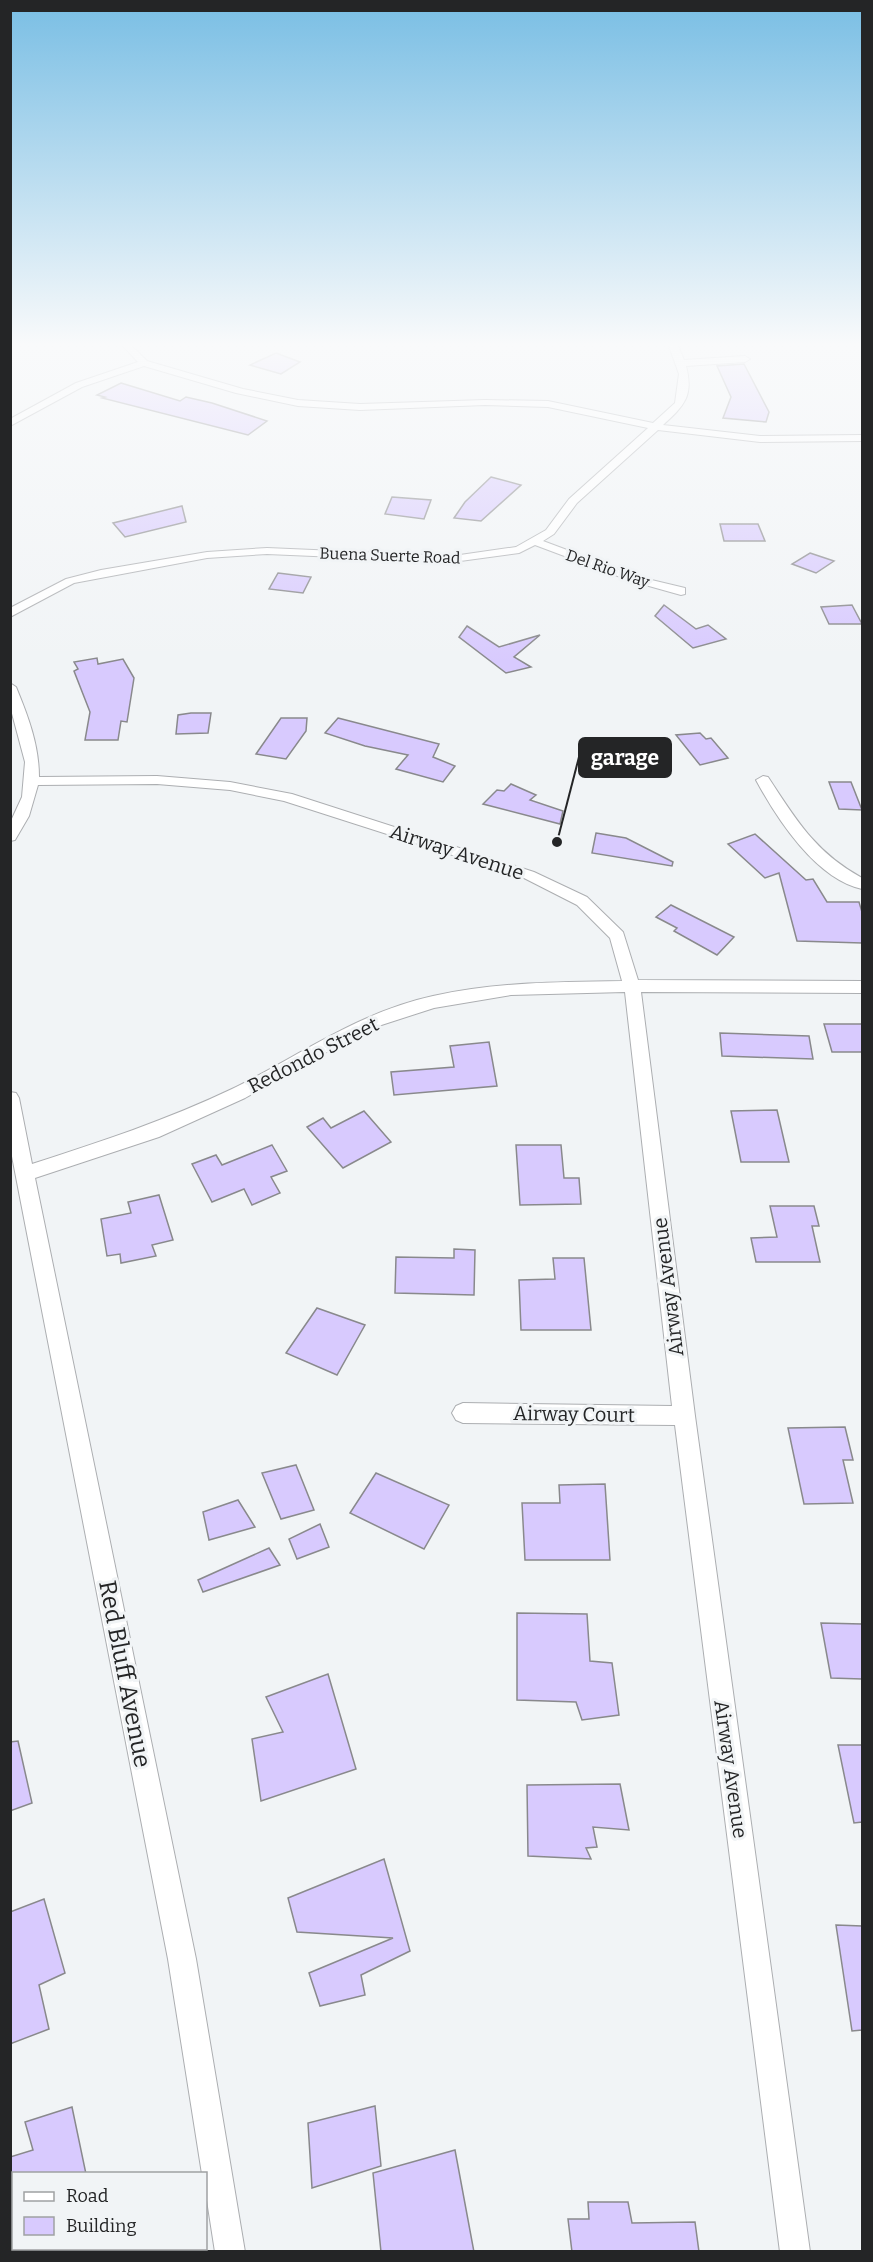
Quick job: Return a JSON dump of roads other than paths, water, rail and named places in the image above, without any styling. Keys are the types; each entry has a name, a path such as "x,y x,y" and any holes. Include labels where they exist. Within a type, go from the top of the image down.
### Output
{"street":[{"name":"Buena Suerte Road","path":"10,613 70,581 101,573 207,555 277,551 453,559 519,550 550,532 573,501 628,452"},
{"name":"Del Rio Way","path":"536,542 635,579 681,591"},
{"path":"10,687 29,739 34,781 19,824 10,837"},
{"name":"Airway Avenue","path":"34,781 158,780 230,786 287,797 529,875 582,901 617,936 632,986 684,1416 795,2252"},
{"path":"763,780 779,813 819,857 862,884"},
{"name":"Redondo Street","path":"27,1173 153,1132 239,1093 360,1026 432,1002 511,989 632,986 862,987"},
{"name":"Red Bluff Avenue","path":"10,1098 27,1173 182,1959 230,2252"},
{"name":"Airway Court","path":"463,1413 684,1416"}],"place":[{"name":"garage","path":"557,842"}]}
